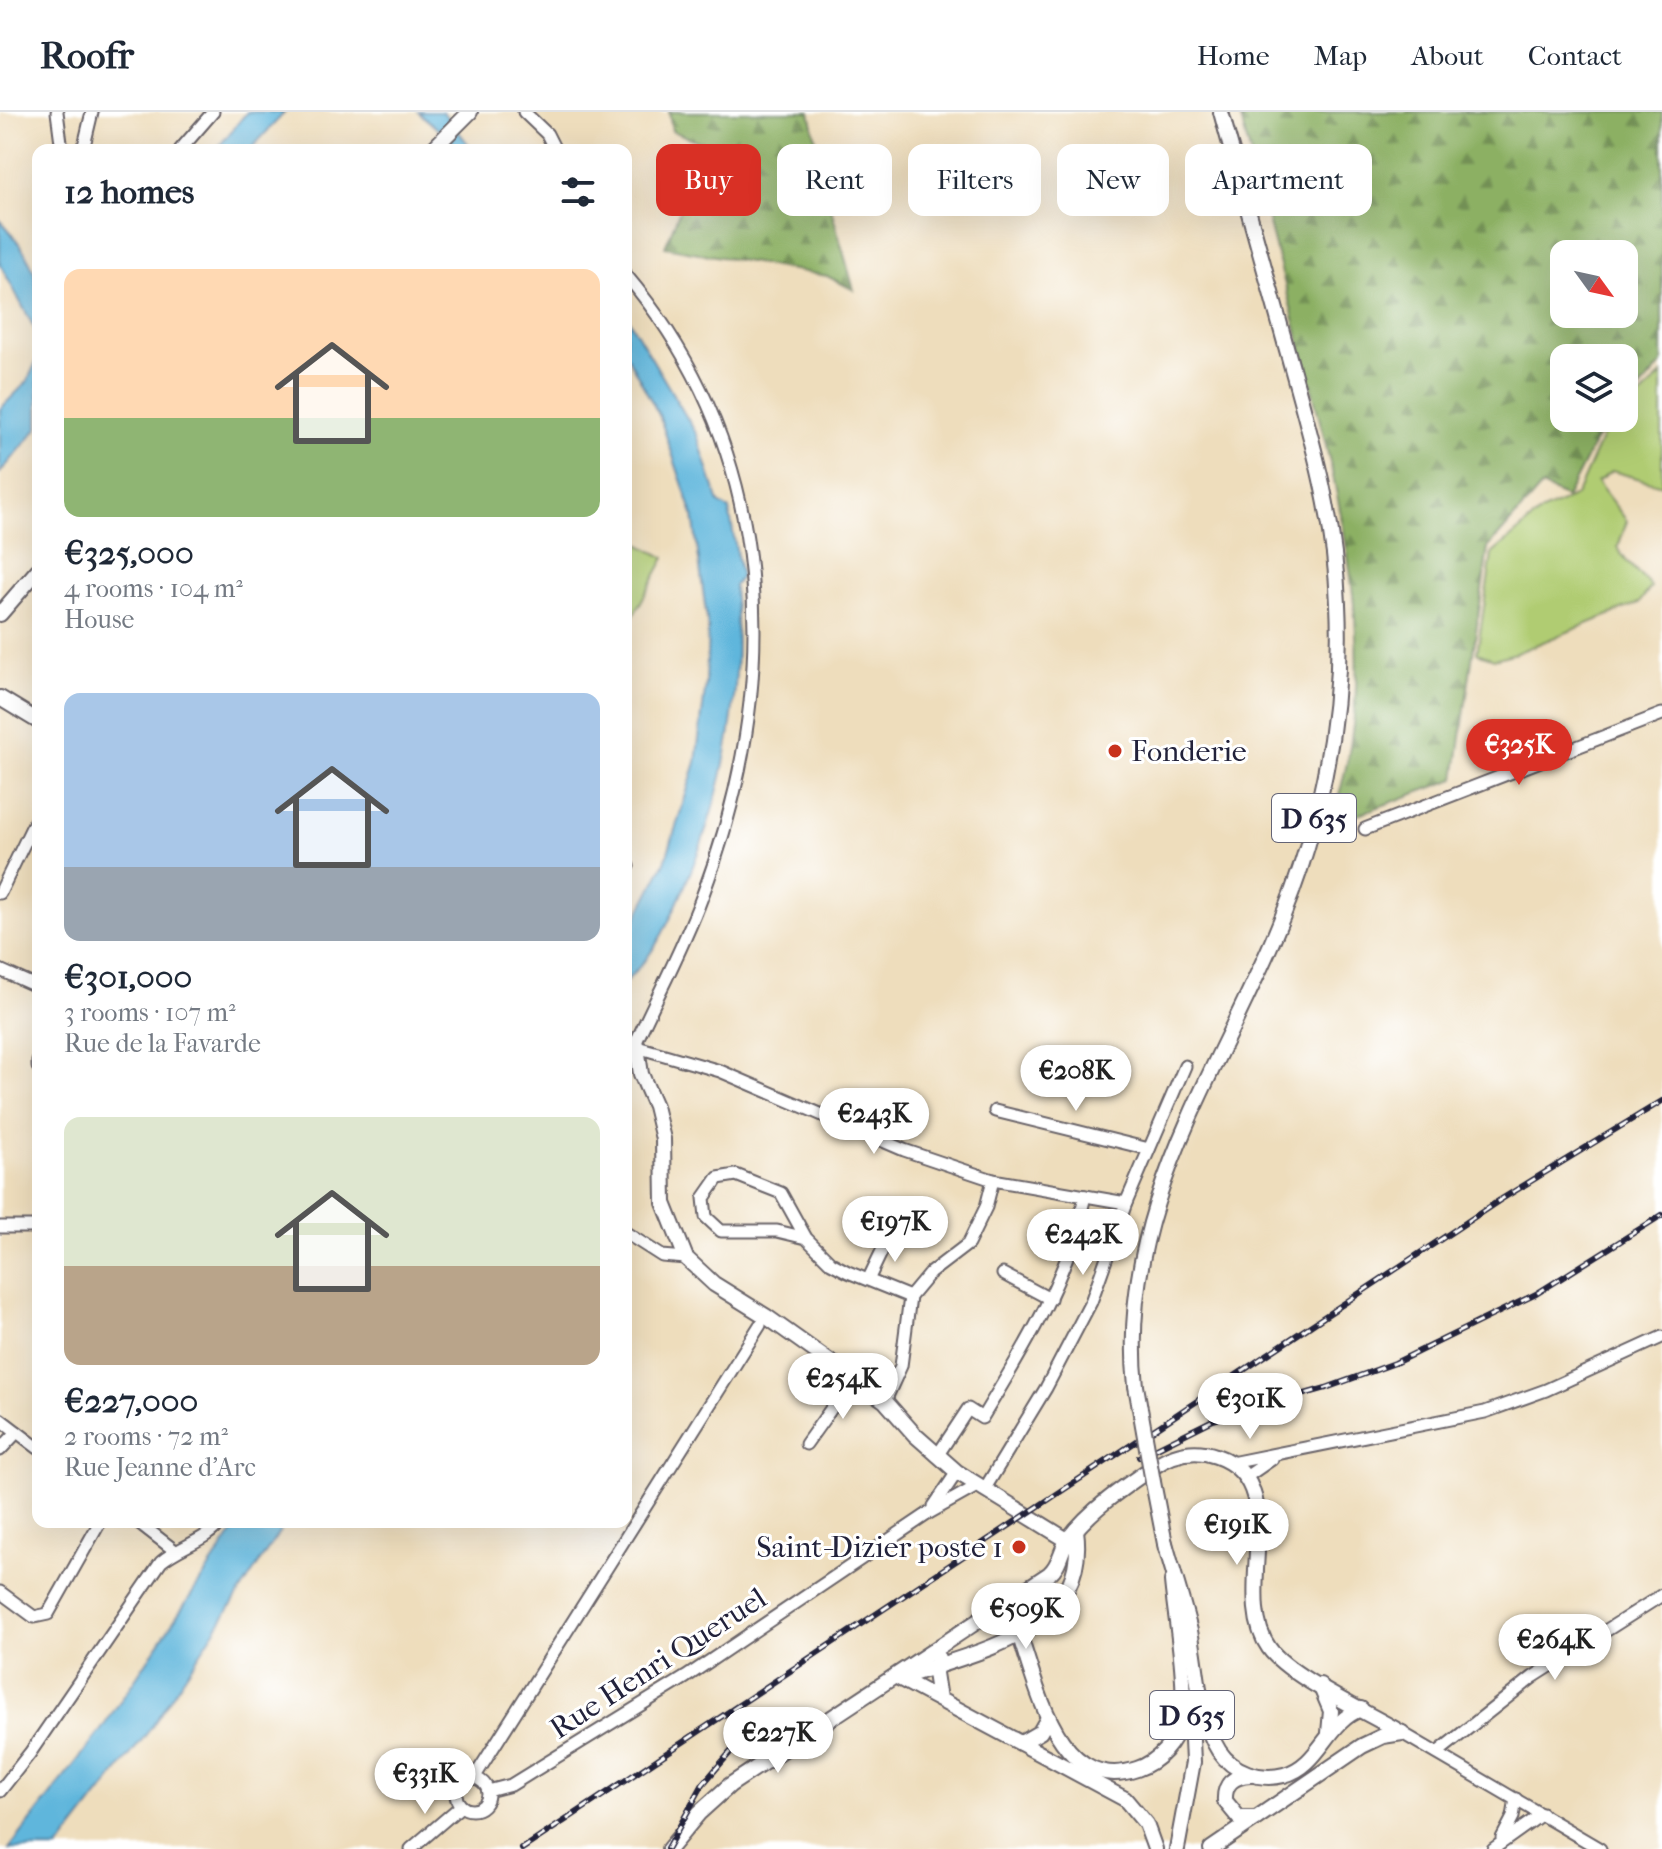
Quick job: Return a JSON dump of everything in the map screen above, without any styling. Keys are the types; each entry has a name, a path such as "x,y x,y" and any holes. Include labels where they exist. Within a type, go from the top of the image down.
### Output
{"main road":[{"name":"D 635","path":"1177,1849 1189,1800 1192,1715 1172,1581 1136,1386 1134,1302 1148,1225 1177,1148 1276,929 1307,847 1324,779 1338,663 1335,564 1322,482 1221,112"},
{"path":"0,614 32,577"},
{"path":"0,698 32,717"},
{"path":"632,1048 655,1106 663,1139 664,1203 686,1258 714,1284 885,1401 937,1456 957,1472 980,1488 1071,1535"},
{"path":"669,1849 699,1813 730,1785 1054,1570 1071,1535 1113,1496 1168,1458 1194,1452 1231,1463 1246,1477 1257,1513 1257,1622 1274,1655 1402,1733"},
{"path":"875,1689 1019,1634 1047,1618 1063,1599 1076,1560 1071,1535"},
{"path":"1165,1543 1189,1630 1211,1734 1224,1756 1250,1775"},
{"path":"981,1618 1010,1625 1019,1634 1048,1718 1058,1739 1072,1755 1100,1770 1139,1768 1168,1747 1181,1723 1183,1702 1172,1581"},
{"path":"939,1699 936,1665 951,1638"},
{"path":"899,1678 1125,1799 1146,1824 1155,1849"},
{"path":"1320,1685 1331,1711 1329,1733"},
{"path":"1256,1818 1239,1818 1225,1801 1227,1785 1233,1779 1250,1775 1270,1778 1301,1767 1344,1717 1364,1710"},
{"path":"1362,1746 1368,1729 1364,1710"},
{"path":"1021,1743 1035,1737 1048,1718"},
{"path":"1211,1849 1362,1746 1383,1736 1402,1733"}],"street":[{"path":"57,112 61,144"},
{"path":"84,144 92,112"},
{"path":"185,144 213,112"},
{"path":"524,112 547,134 552,144"},
{"path":"632,283 672,339 700,390 738,484 748,531 755,628 749,731 723,834 698,909 637,1040 632,1044"},
{"path":"1365,829 1662,714"},
{"path":"0,893 32,827"},
{"path":"0,970 32,984"},
{"path":"632,1045 720,1071 904,1150 993,1180 1126,1203"},
{"name":"Rue Henri Queruel","path":"488,1791 511,1785 686,1677 929,1513 980,1488 1046,1388 1091,1302 1126,1203 1185,1066"},
{"path":"995,1111 1149,1149"},
{"path":"806,1238 777,1231 721,1231 706,1217 703,1208 707,1189 718,1178 736,1175 781,1193 806,1238 831,1263 910,1297"},
{"path":"885,1401 901,1366 910,1297 930,1273 968,1244 983,1216 993,1180"},
{"path":"937,1456 968,1409 982,1418 1050,1299 1078,1232 1085,1196"},
{"path":"0,1227 32,1227"},
{"path":"869,1278 890,1234"},
{"path":"632,1237 662,1256 686,1258"},
{"path":"1003,1274 1050,1299"},
{"path":"632,1528 760,1325"},
{"path":"1231,1463 1485,1412 1567,1381 1662,1337"},
{"path":"806,1444 853,1378"},
{"path":"0,1419 32,1443"},
{"path":"0,1450 17,1432"},
{"path":"1246,1477 1276,1456"},
{"name":"Rue Henri Queruel","path":"929,1513 957,1472"},
{"path":"0,1592 34,1617 48,1614 97,1528"},
{"path":"146,1528 174,1550"},
{"path":"0,1791 30,1753 161,1562 174,1550 216,1528"},
{"path":"474,1778 632,1528"},
{"path":"1437,1753 1520,1685 1662,1595"},
{"path":"1402,1733 1600,1849"},
{"path":"474,1778 483,1782 488,1791 487,1801 480,1808 470,1810 461,1806 457,1797 458,1788 464,1780 474,1778"},
{"path":"1496,1846 1513,1817 1516,1799"},
{"path":"411,1849 461,1806"},
{"path":"1496,1846 1542,1814"}],"green space":[{"path":"669,112 810,112 817,144 777,144 777,216 833,216 854,290 827,276 665,247 677,216 761,216 761,144 706,144 672,131"},
{"path":"1239,112 1662,112 1662,364 1638,391 1638,344 1550,344 1550,432 1602,432 1566,498 1542,486 1488,548 1455,779 1329,825 1346,767 1355,708 1357,649 1352,589 1332,470 1267,216 1372,216 1372,144 1247,144"},
{"path":"1662,374 1662,485 1612,471 1597,482 1627,521 1618,547 1621,553 1651,587 1639,603 1516,653 1494,659 1477,653 1492,554 1542,511 1576,496 1607,432 1638,432 1638,399"},
{"path":"632,540 665,558 632,618"}],"water":[{"path":"247,112 285,112 256,144 221,144"},
{"path":"418,112 443,112 468,144 455,144"},
{"path":"0,220 23,249 32,267 32,324 0,264"},
{"path":"632,325 697,435 719,503 729,509 741,577 734,586 734,700 729,738 712,811 668,922 644,962 632,975 632,926 665,862 696,762 706,683 708,628 693,515 659,415 632,365"},
{"path":"32,371 32,435 0,473 0,409 27,382"},
{"path":"236,1528 282,1528 151,1728 58,1849 9,1849 101,1730"}],"railway":[{"path":"522,1849 1500,1200 1662,1101"},
{"path":"1139,1457 1213,1420 1326,1388 1395,1363 1536,1294 1662,1215"},
{"path":"667,1849 703,1784 740,1741"}],"place":[{"name":"Fonderie","path":"1115,751"},
{"name":"Saint-Dizier poste 1","path":"1019,1547"}]}
